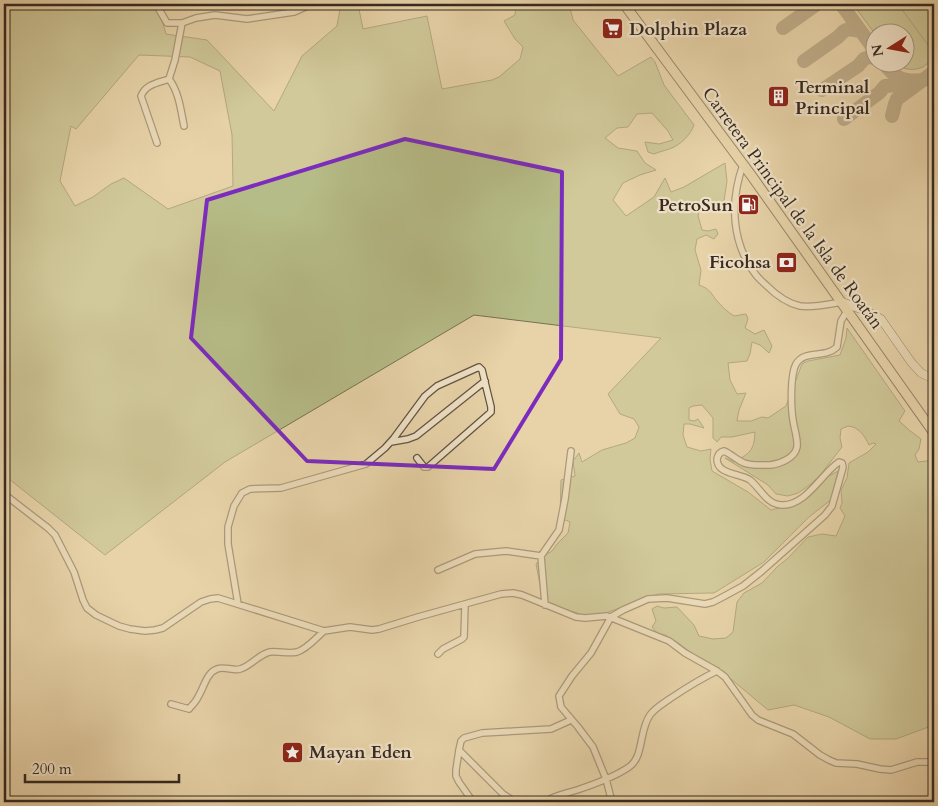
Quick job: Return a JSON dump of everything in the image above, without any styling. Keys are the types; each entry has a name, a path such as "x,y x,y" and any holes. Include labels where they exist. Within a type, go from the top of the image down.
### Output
{"main road":[{"name":"Carretera Principal de la Isla de Roatán","path":"624,4 743,164 934,433"}],"street":[{"path":"156,4 167,24 182,23 196,18 215,15 247,19 294,12 312,4"},
{"path":"182,23 175,60 169,79 178,100 184,126"},
{"path":"157,143 142,96 148,86 169,79"},
{"path":"743,164 737,180 735,227 743,252 756,275 774,293 793,304 800,306 844,306 866,311 881,319 910,362 922,372 934,378"},
{"path":"612,802 606,779 593,747 561,707 559,696 572,676 591,653 611,617 648,599 666,598 705,604 719,599 743,586 762,571 825,515 832,506 842,471 842,462 835,464 805,496 786,505 777,505 747,478 722,470 718,466 717,460 718,454 724,451 747,464 777,464 794,453 797,448 791,401 794,366 805,356 829,353 834,350 844,306"},
{"path":"238,604 228,544 228,527 234,506 242,494 250,489 281,488 366,464 390,442 425,396 437,386 478,367 482,370 491,412 431,466 424,467 417,458"},
{"path":"390,442 416,436 485,381"},
{"path":"545,605 541,556 559,530 571,451"},
{"path":"4,494 55,535 74,572 87,608 96,615 119,626 145,631 163,628 201,602 218,598 324,632 350,627 372,630 501,594 512,593 576,617 585,618 603,615 611,617 669,641 684,653 725,677 752,715 758,720 794,734 820,755 836,763 857,764 880,770 891,770 917,762 934,762"},
{"path":"438,570 474,554 506,551 541,556"},
{"path":"438,654 464,637 465,604"},
{"path":"171,704 188,709 198,699 211,674 217,669 238,670 269,652 296,652 305,648 324,632"},
{"path":"545,802 555,796 585,788 630,767 635,761 645,725 650,715 662,704 696,681 716,671"},
{"path":"473,802 456,776 459,750 461,741 464,738 482,733 551,728 572,720"},
{"path":"459,750 503,794 515,802"}],"highlighted area":[{"path":"405,139 562,172 561,359 494,469 307,461 191,338 207,200"}],"green space":[{"path":"4,4 144,4 148,8 158,7 166,34 207,40 274,111 302,56 337,26 341,4 358,4 363,29 427,16 442,89 492,80 499,77 520,59 523,47 515,39 504,21 515,15 516,4 569,4 573,20 618,76 651,57 655,62 664,85 694,125 680,143 654,154 648,152 645,142 659,144 673,140 668,131 652,113 637,114 628,127 617,128 605,138 618,148 637,151 645,163 656,170 623,183 613,200 626,216 654,197 665,178 671,192 684,187 725,163 727,181 724,201 718,206 699,211 698,216 702,230 716,229 718,234 714,239 706,235 697,239 695,250 701,270 699,285 709,290 722,306 734,316 746,314 748,319 745,328 755,334 764,330 772,346 769,353 760,345 752,342 747,361 728,363 730,380 737,394 746,393 737,421 751,421 762,417 768,418 786,406 802,364 808,361 840,355 846,338 847,328 905,411 899,421 921,439 919,449 915,455 918,462 934,460 934,725 896,739 870,739 829,717 794,705 768,710 725,674 712,668 677,642 657,633 652,627 656,621 652,609 657,606 664,608 677,607 694,625 699,636 713,639 726,638 733,632 737,602 744,593 762,583 808,537 822,534 836,536 845,516 840,508 842,503 841,490 847,478 849,463 868,452 876,444 869,445 861,432 852,427 848,426 841,429 842,447 821,474 798,493 788,496 776,494 768,485 725,458 734,462 747,454 754,443 755,432 732,437 721,437 717,442 713,438 713,418 702,405 689,408 689,420 694,421 698,419 704,428 684,424 683,435 687,447 701,451 711,449 712,471 748,492 771,510 799,503 824,479 838,471 832,499 809,517 764,562 714,593 658,594 603,614 584,615 543,600 536,564 552,551 568,533 570,522 560,518 561,480 575,476 573,461 579,453 582,462 602,450 626,443 635,438 639,427 634,419 620,414 608,394 661,338 474,315 225,462 105,555 4,475","holes":["139,55 190,57 220,71 232,135 233,186 168,209 124,178 75,206 60,181 71,126 76,129"]},
{"path":"853,4 934,4 934,58 924,66 916,69 916,22 866,22"}],"waterway":[{"path":"898,4 928,45"}],"taxiway":[{"path":"783,28 817,4"},
{"path":"841,4 866,38"},
{"path":"804,61 844,31 849,29 860,31"},
{"path":"822,90 858,66 866,58"},
{"path":"844,119 879,93 885,86 913,84 924,80 905,80 892,72"},
{"path":"892,116 897,99 934,72"}],"place":[{"name":"Dolphin Plaza","path":"613,29"},
{"name":"Terminal Principal","path":"779,97"},
{"name":"PetroSun","path":"749,205"},
{"name":"Ficohsa","path":"787,262"},
{"name":"Mayan Eden","path":"293,752"}]}
